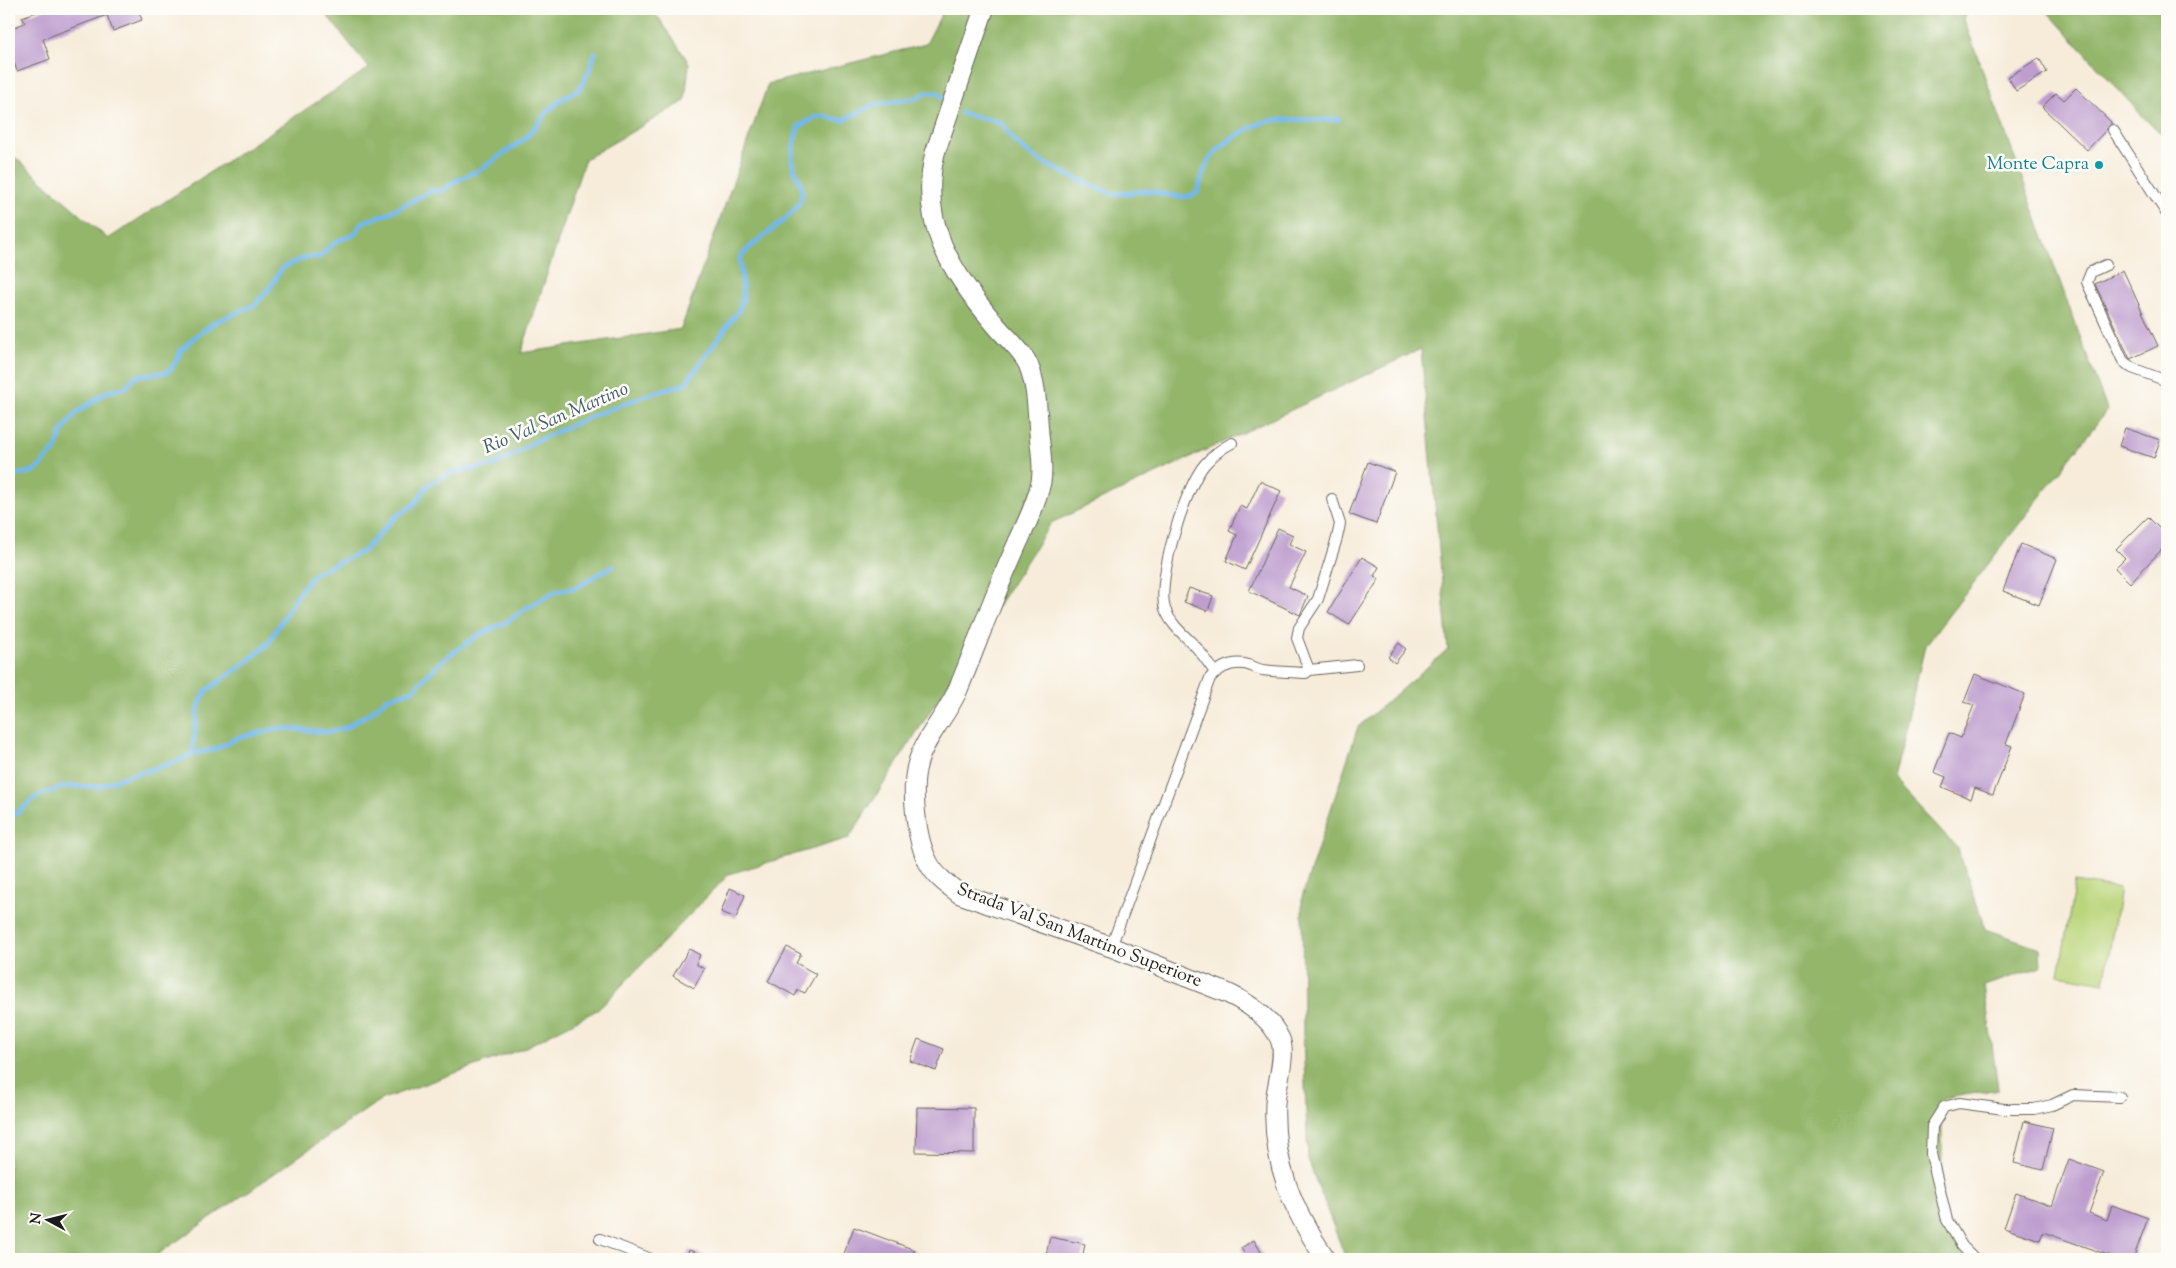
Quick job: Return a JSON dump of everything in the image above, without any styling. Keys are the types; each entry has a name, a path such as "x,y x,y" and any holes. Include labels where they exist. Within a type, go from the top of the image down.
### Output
{"street":[{"name":"Strada Val San Martino Superiore","path":"984,9 935,153 931,171 930,191 935,226 966,290 1018,349 1028,364 1034,381 1042,479 1035,504 958,689 918,762 916,778 917,825 928,863 941,880 960,894 1111,947 1244,1001 1262,1014 1274,1028 1281,1041 1282,1055 1275,1102 1275,1133 1285,1185 1326,1259"}],"lane":[{"path":"2113,130 2167,214"},
{"path":"2106,265 2092,272 2087,282 2123,361 2132,368 2167,381"},
{"path":"1215,672 1169,618 1164,607 1165,572 1167,554 1198,474 1214,455 1232,443"},
{"path":"1309,670 1297,638 1299,628 1318,598 1337,538 1340,524 1332,499"},
{"path":"1111,947 1210,678 1215,672 1219,668 1244,664 1260,669 1306,673 1309,670 1357,666"},
{"path":"1975,1259 1962,1246 1946,1220 1931,1154 1932,1126 1944,1107 1959,1103 2004,1109 2034,1109 2052,1105 2073,1095 2120,1097"},
{"path":"600,1239 651,1259"}],"green space":[{"path":"322,9 648,9 659,18 689,63 685,101 585,159 521,353 681,329 768,84 926,44 944,9 1974,9 1963,17 2107,410 1925,646 1893,780 1958,849 1985,929 2040,948 2041,967 1984,986 1998,1089 1942,1099 1942,1231 1970,1259 1346,1259 1308,1160 1303,1034 1302,897 1358,727 1448,649 1421,349 1051,523 849,838 729,874 599,1009 522,1049 380,1100 151,1259 9,1259 9,152 108,239 369,68"},
{"path":"2045,9 2167,9 2167,139 2146,120"},
{"path":"2075,882 2120,889 2104,983 2059,975"}],"building":[{"path":"45,9 138,9 142,20 113,31 107,15 43,39 50,59 17,71 9,49 9,29 25,23 22,17"},
{"path":"2039,58 2047,72 2016,91 2008,77"},
{"path":"2076,88 2111,122 2111,125 2087,150 2042,107 2056,93 2064,100"},
{"path":"2123,270 2158,346 2130,359 2095,284"},
{"path":"2125,428 2160,440 2154,458 2119,446"},
{"path":"1368,462 1395,472 1376,524 1349,514"},
{"path":"1260,481 1281,491 1245,570 1226,561 1237,535 1229,531 1240,506 1247,509"},
{"path":"2148,517 2167,536 2167,544 2130,583 2115,568 2125,558 2116,549"},
{"path":"1278,528 1293,535 1289,544 1306,552 1289,587 1308,596 1300,615 1249,591"},
{"path":"2021,544 2057,559 2039,605 2003,591"},
{"path":"1362,557 1379,567 1374,576 1379,579 1349,625 1328,612"},
{"path":"1189,588 1213,596 1208,611 1184,602"},
{"path":"1399,643 1406,649 1395,663 1388,657"},
{"path":"1975,674 2025,694 2006,744 2012,746 1993,795 1975,788 1971,799 1942,787 1946,777 1934,772 1949,733 1961,738 1974,705 1964,702"},
{"path":"730,888 745,895 736,918 721,912"},
{"path":"787,947 801,954 796,963 816,974 805,993 798,990 795,996 768,981"},
{"path":"689,949 700,955 696,964 704,969 694,988 673,976"},
{"path":"918,1039 944,1049 936,1071 910,1061"},
{"path":"917,1107 974,1108 974,1153 916,1152"},
{"path":"2024,1121 2053,1128 2043,1170 2014,1163"},
{"path":"2069,1159 2104,1172 2089,1213 2107,1220 2112,1205 2148,1218 2133,1259 2119,1259 2043,1232 2040,1240 2004,1228 2016,1193 2052,1206"},
{"path":"854,1227 915,1250 911,1259 842,1259"},
{"path":"1050,1237 1085,1244 1082,1259 1045,1259"},
{"path":"1254,1240 1265,1259 1248,1259 1241,1248"},
{"path":"689,1250 713,1259 685,1259"}],"waterway":[{"path":"9,477 34,471 42,465 48,456 55,451 62,432 75,414 105,393 126,387 136,376 168,372 182,349 195,337 215,322 255,305 270,288 282,268 304,258 319,257 337,241 354,235 363,222 387,214 431,191 443,191 452,183 483,168 526,138 548,111 562,99 579,90 591,67 595,53"},
{"name":"Rio Val San Martino","path":"9,817 36,797 60,788 70,786 98,787 129,775 176,762 192,754 198,708 206,691 267,645 300,591 315,573 364,551 394,518 415,504 426,487 438,479 453,472 494,465 534,442 592,416 647,395 685,384 739,310 743,299 740,258 755,243 784,220 799,204 802,191 792,161 798,127 816,117 824,116 844,120 873,105 918,98 925,93 938,93 944,99"},
{"name":"Rio Val San Martino","path":"961,113 1002,123 1010,136 1034,157 1065,174 1110,193 1146,191 1180,197 1186,197 1198,192 1205,169 1212,156 1240,133 1258,124 1290,119 1339,119"},
{"path":"192,754 216,749 237,738 281,728 328,732 345,728 373,711 386,699 413,690 441,661 477,636 508,621 556,591 575,588 613,566"}],"place":[{"name":"Monte Capra","path":"2099,165"}]}
